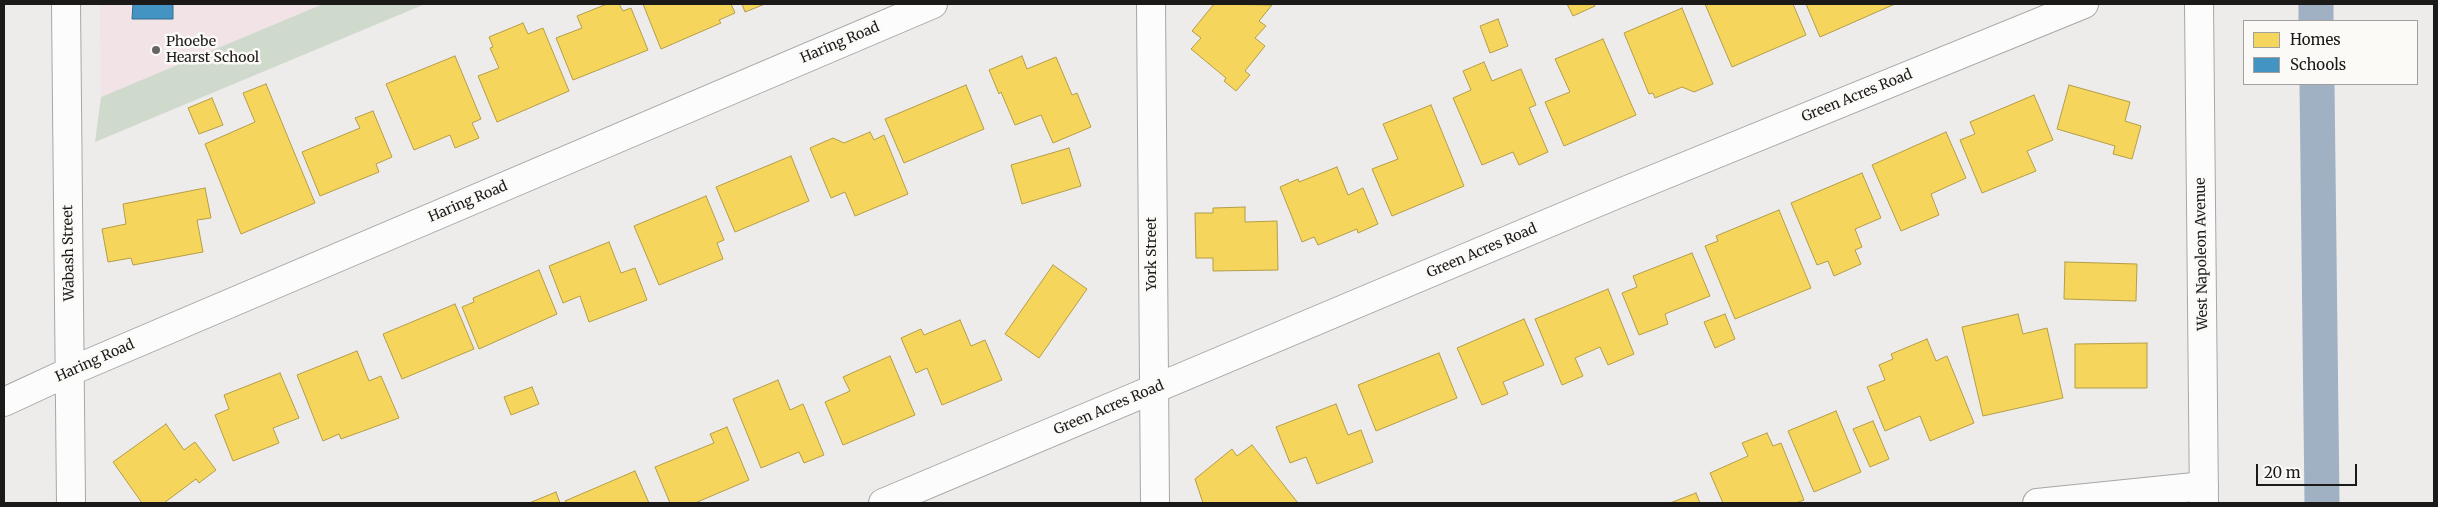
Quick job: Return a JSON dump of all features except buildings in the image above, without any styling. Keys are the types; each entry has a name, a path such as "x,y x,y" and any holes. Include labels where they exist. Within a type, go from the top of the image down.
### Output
{"street":[{"name":"Wabash Street","path":"66,4 71,503"},
{"name":"Haring Road","path":"4,402 70,371 933,4"},
{"name":"York Street","path":"1150,4 1155,503"},
{"name":"Green Acres Road","path":"883,503 1615,195 2084,4"},
{"name":"West Napoleon Avenue","path":"2199,4 2204,495"},
{"path":"2037,503 2204,495"}],"shaded area":[{"name":"Phoebe Hearst School","path":"100,4 323,4 101,97"},
{"path":"323,4 425,4 95,142 101,97"}],"waterway":[{"path":"2316,4 2316,20"},
{"path":"2317,85 2322,503"}],"place":[{"name":"Phoebe Hearst School","path":"156,50"}]}
